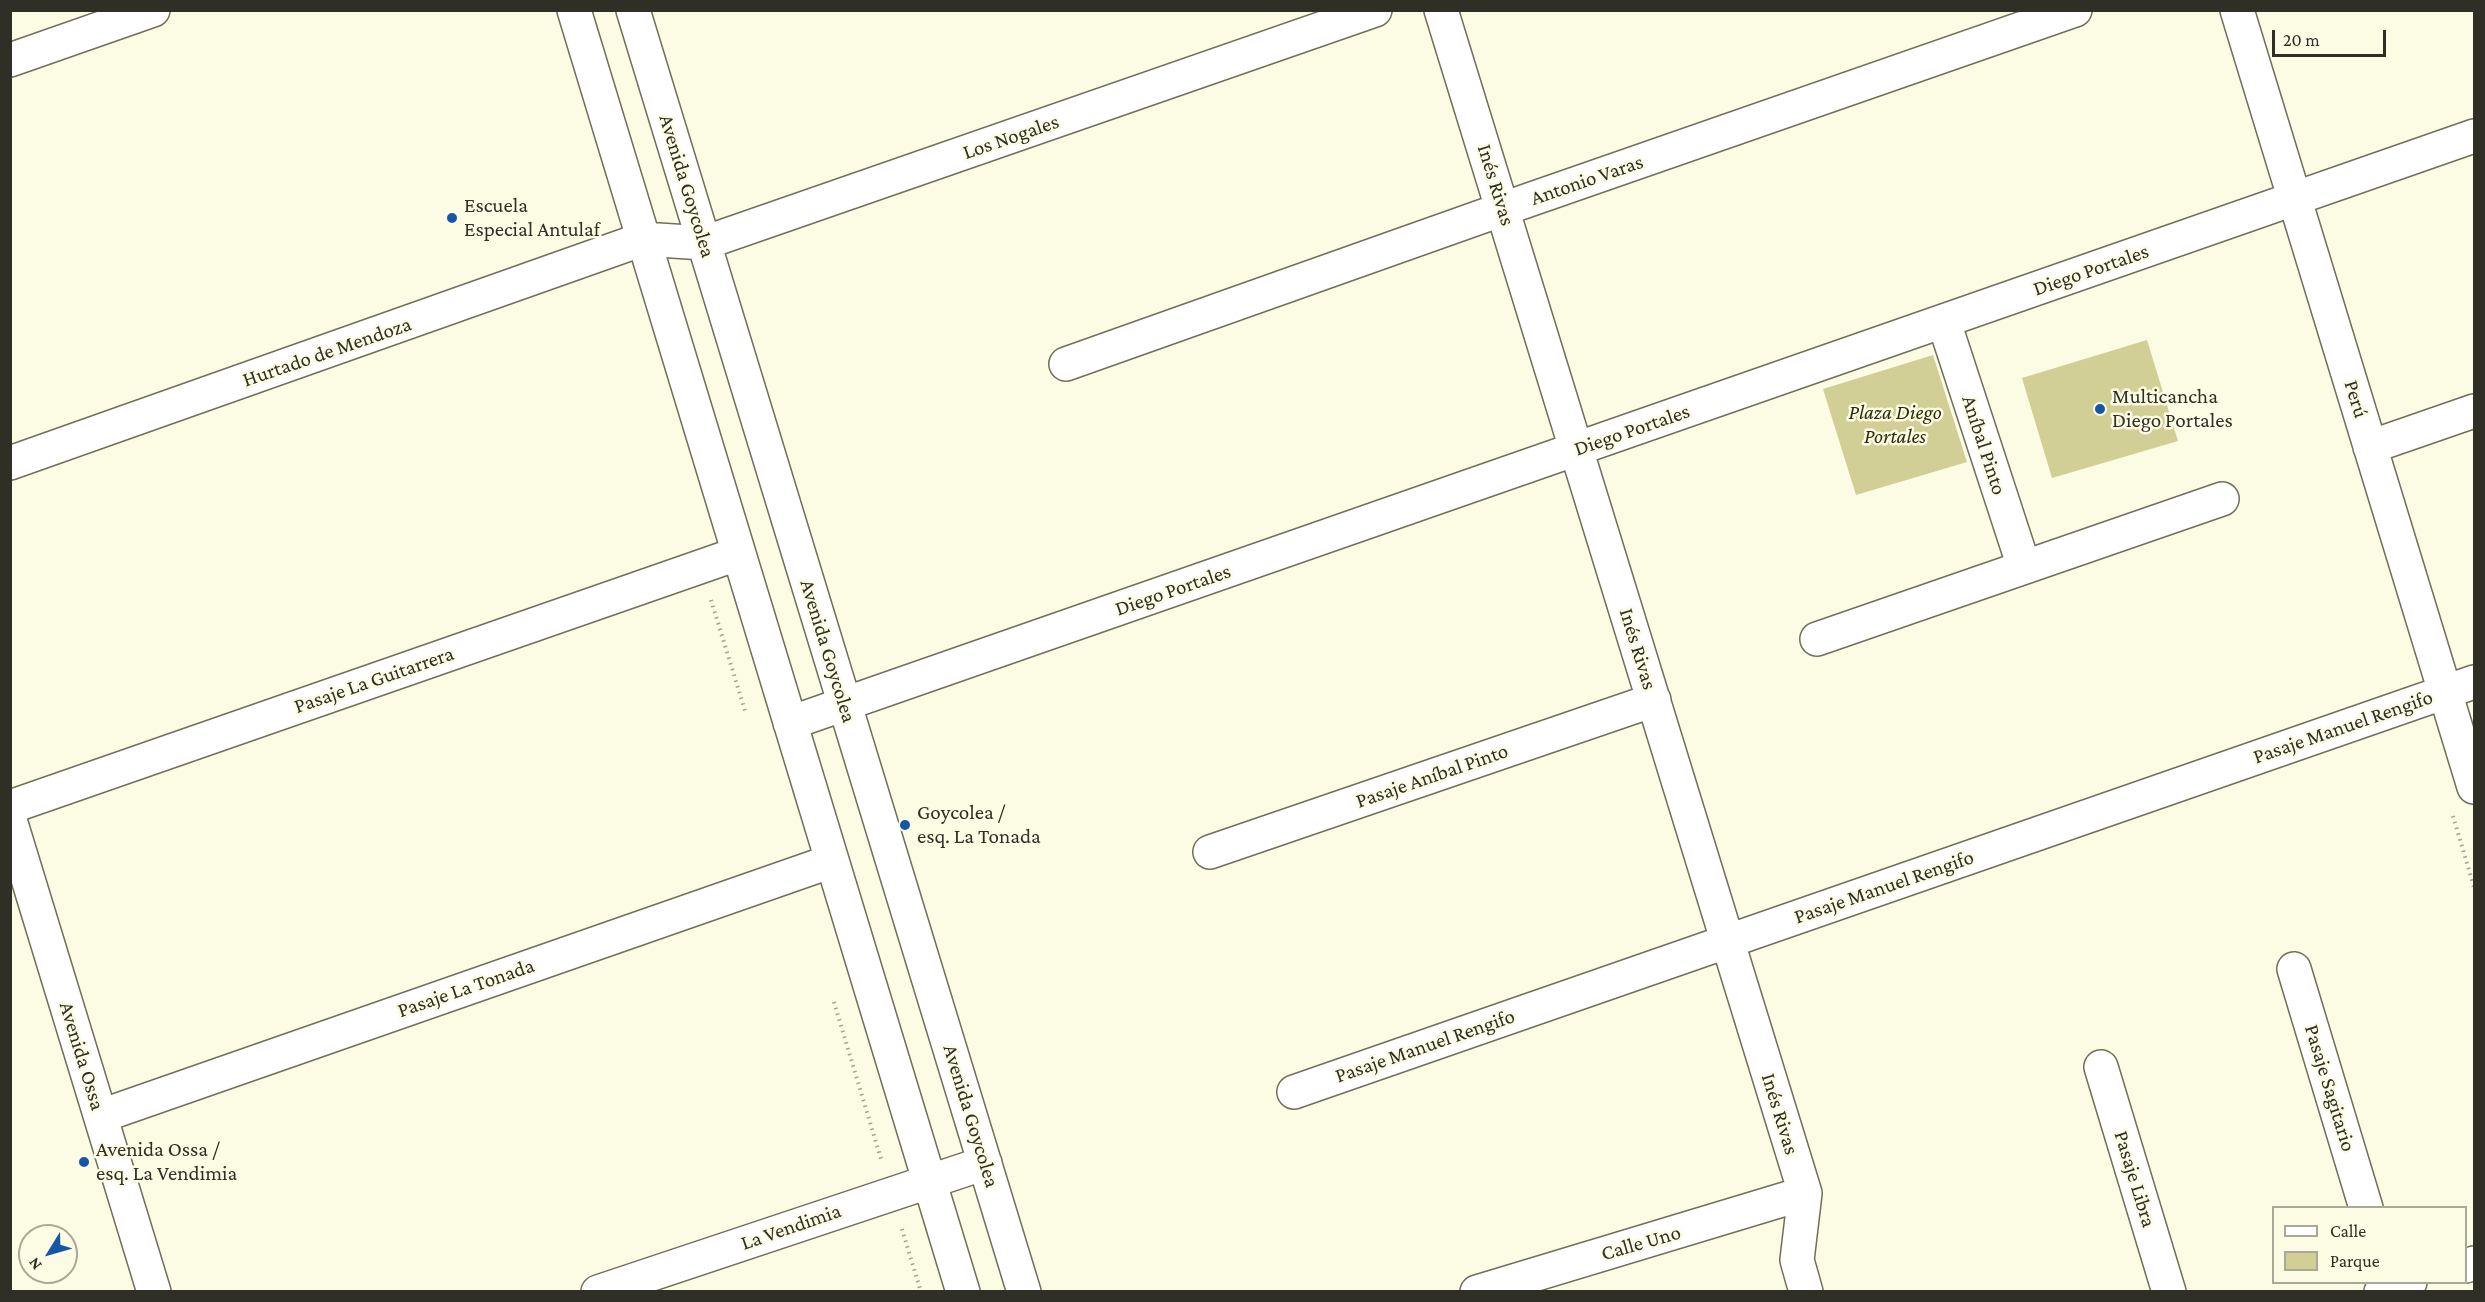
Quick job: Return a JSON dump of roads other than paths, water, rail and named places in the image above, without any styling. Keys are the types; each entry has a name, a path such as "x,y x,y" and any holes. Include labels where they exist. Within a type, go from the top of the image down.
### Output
{"street":[{"path":"10,60 153,10"},
{"path":"574,10 963,1292"},
{"name":"Avenida Goycolea","path":"633,10 1024,1292"},
{"name":"Los Nogales","path":"643,239 704,243 1375,10"},
{"name":"Inés Rivas","path":"1441,10 1805,1193 1797,1260 1806,1292"},
{"name":"Antonio Varas","path":"1066,364 1503,208 2075,10"},
{"name":"Perú","path":"2237,10 2370,447 2460,687 2475,787"},
{"name":"Diego Portales","path":"790,723 2475,136"},
{"name":"Hurtado de Mendoza","path":"10,463 643,239"},
{"name":"Aníbal Pinto","path":"1944,322 2024,567"},
{"path":"2370,447 2475,411"},
{"path":"1817,639 2222,499"},
{"name":"Pasaje La Guitarrera","path":"10,807 738,554"},
{"name":"Pasaje Manuel Rengifo","path":"1294,1092 2460,687"},
{"name":"Pasaje Aníbal Pinto","path":"1210,852 1654,700"},
{"name":"Avenida Ossa","path":"10,820 154,1292"},
{"name":"Pasaje La Tonada","path":"101,1116 832,861"},
{"name":"Pasaje Sagitario","path":"2294,969 2365,1206"},
{"name":"Pasaje Libra","path":"2101,1067 2169,1292"},
{"name":"La Vendimia","path":"598,1292 985,1163"},
{"name":"Calle Uno","path":"1477,1292 1805,1193"}],"place":[{"name":"Escuela Especial Antulaf","path":"452,218"},
{"name":"Multicancha Diego Portales","path":"2100,409"},
{"name":"Goycolea / esq. La Tonada","path":"905,825"},
{"name":"Avenida Ossa / esq. La Vendimia","path":"84,1162"}],"park label":[{"name":"Plaza Diego Portales","path":"1895,425"}]}
